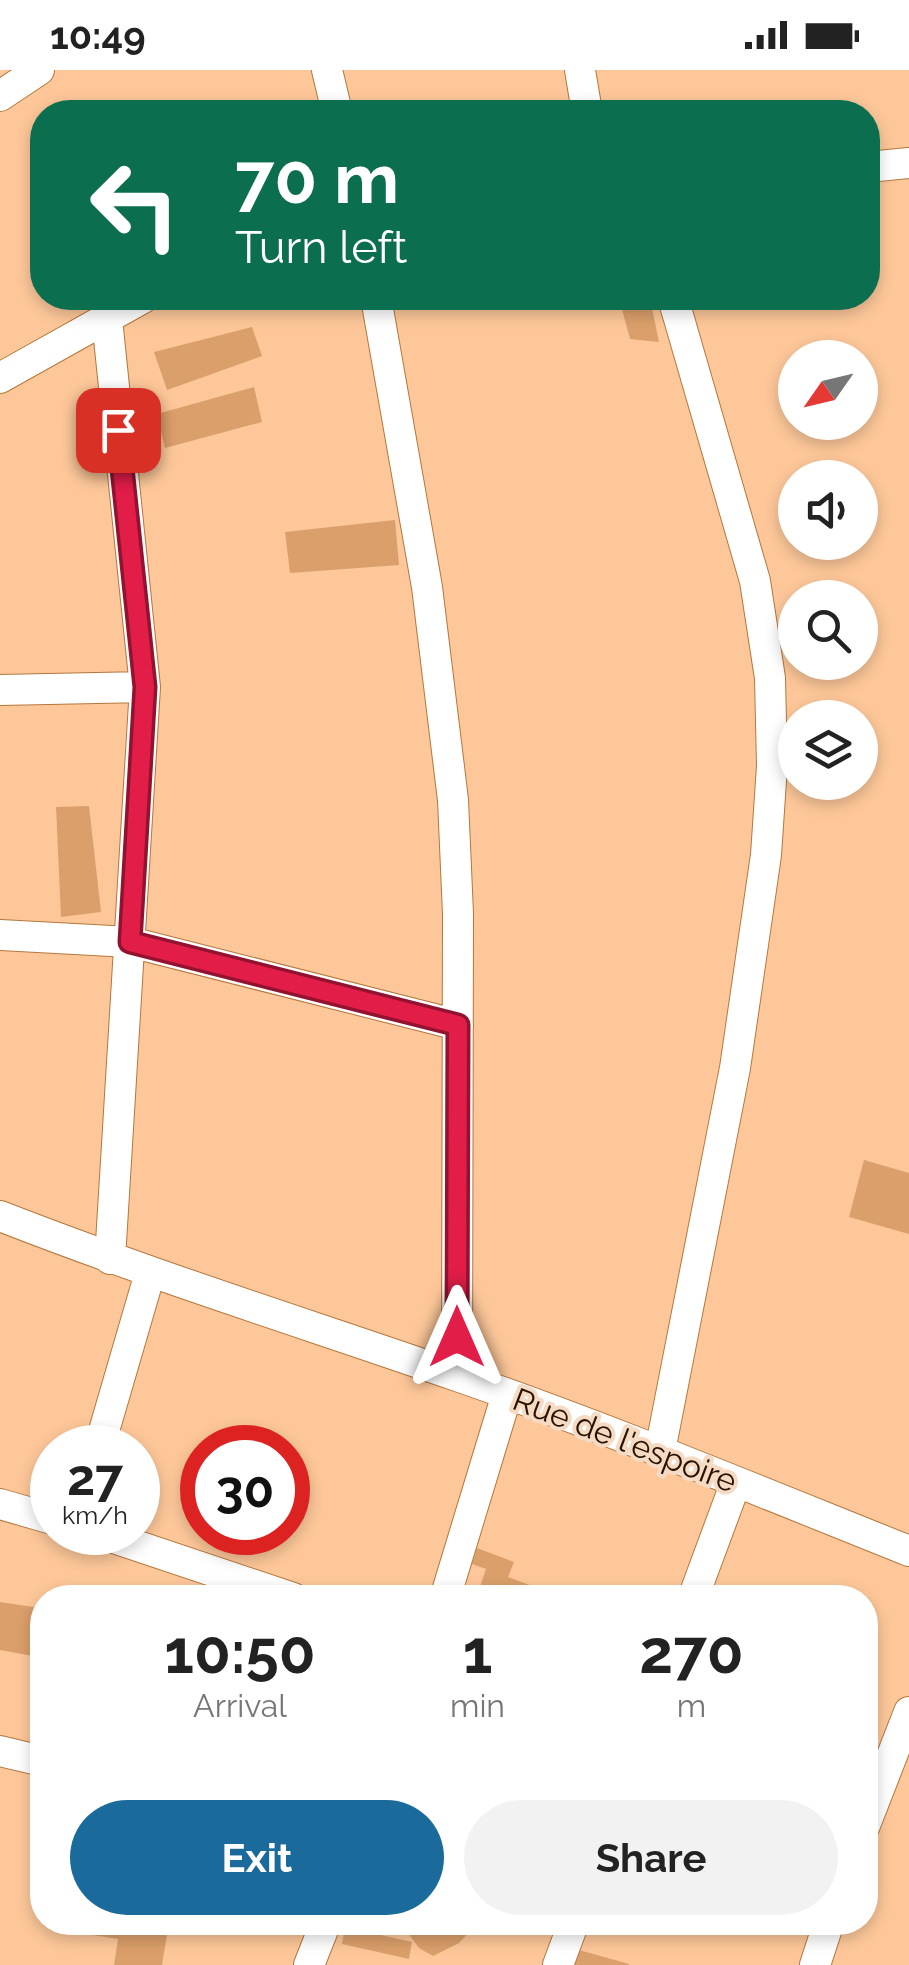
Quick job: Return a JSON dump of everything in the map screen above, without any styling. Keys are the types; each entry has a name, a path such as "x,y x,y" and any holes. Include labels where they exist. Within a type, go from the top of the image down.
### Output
{"street":[{"path":"0,96 39,70"},
{"path":"327,70 334,100"},
{"path":"580,70 585,100"},
{"path":"880,169 907,172"},
{"path":"0,378 123,310"},
{"path":"378,310 427,587 454,800 458,914 457,1376"},
{"path":"660,1451 735,1068 766,855 772,766 770,678 755,581 676,310"},
{"path":"107,319 145,687 110,1259"},
{"path":"0,690 145,687"},
{"path":"0,935 130,942 458,1025"},
{"name":"Rue de l'espoire","path":"0,1216 110,1259 507,1394 909,1551"},
{"path":"106,1425 150,1272"},
{"path":"449,1585 507,1394"},
{"path":"698,1585 736,1482"},
{"path":"0,1504 30,1513"},
{"path":"160,1553 255,1585"},
{"path":"878,1791 909,1712"},
{"path":"0,1751 30,1758"},
{"path":"309,1965 321,1935"},
{"path":"558,1965 569,1935"},
{"path":"815,1965 825,1935"}],"building":[{"path":"622,310 652,310 659,342 630,339"},
{"path":"252,327 262,356 167,390 154,352"},
{"path":"254,387 262,422 165,448 157,414"},
{"path":"395,520 399,565 290,573 285,532"},
{"path":"89,806 101,912 61,917 56,807"},
{"path":"864,1160 909,1173 909,1234 849,1217"},
{"path":"477,1548 514,1562 508,1577 530,1585 480,1585 486,1569 472,1564"},
{"path":"0,1602 30,1606 30,1655 0,1650"},
{"path":"93,1935 167,1935 162,1965 114,1965 118,1939"},
{"path":"344,1935 381,1935 412,1942 409,1959 342,1944"},
{"path":"409,1935 466,1935 433,1956 419,1948"},
{"path":"579,1950 629,1964 629,1965 575,1965"}],"route":[{"path":"118,430 145,687 130,942 458,1025 457,1337"}]}
